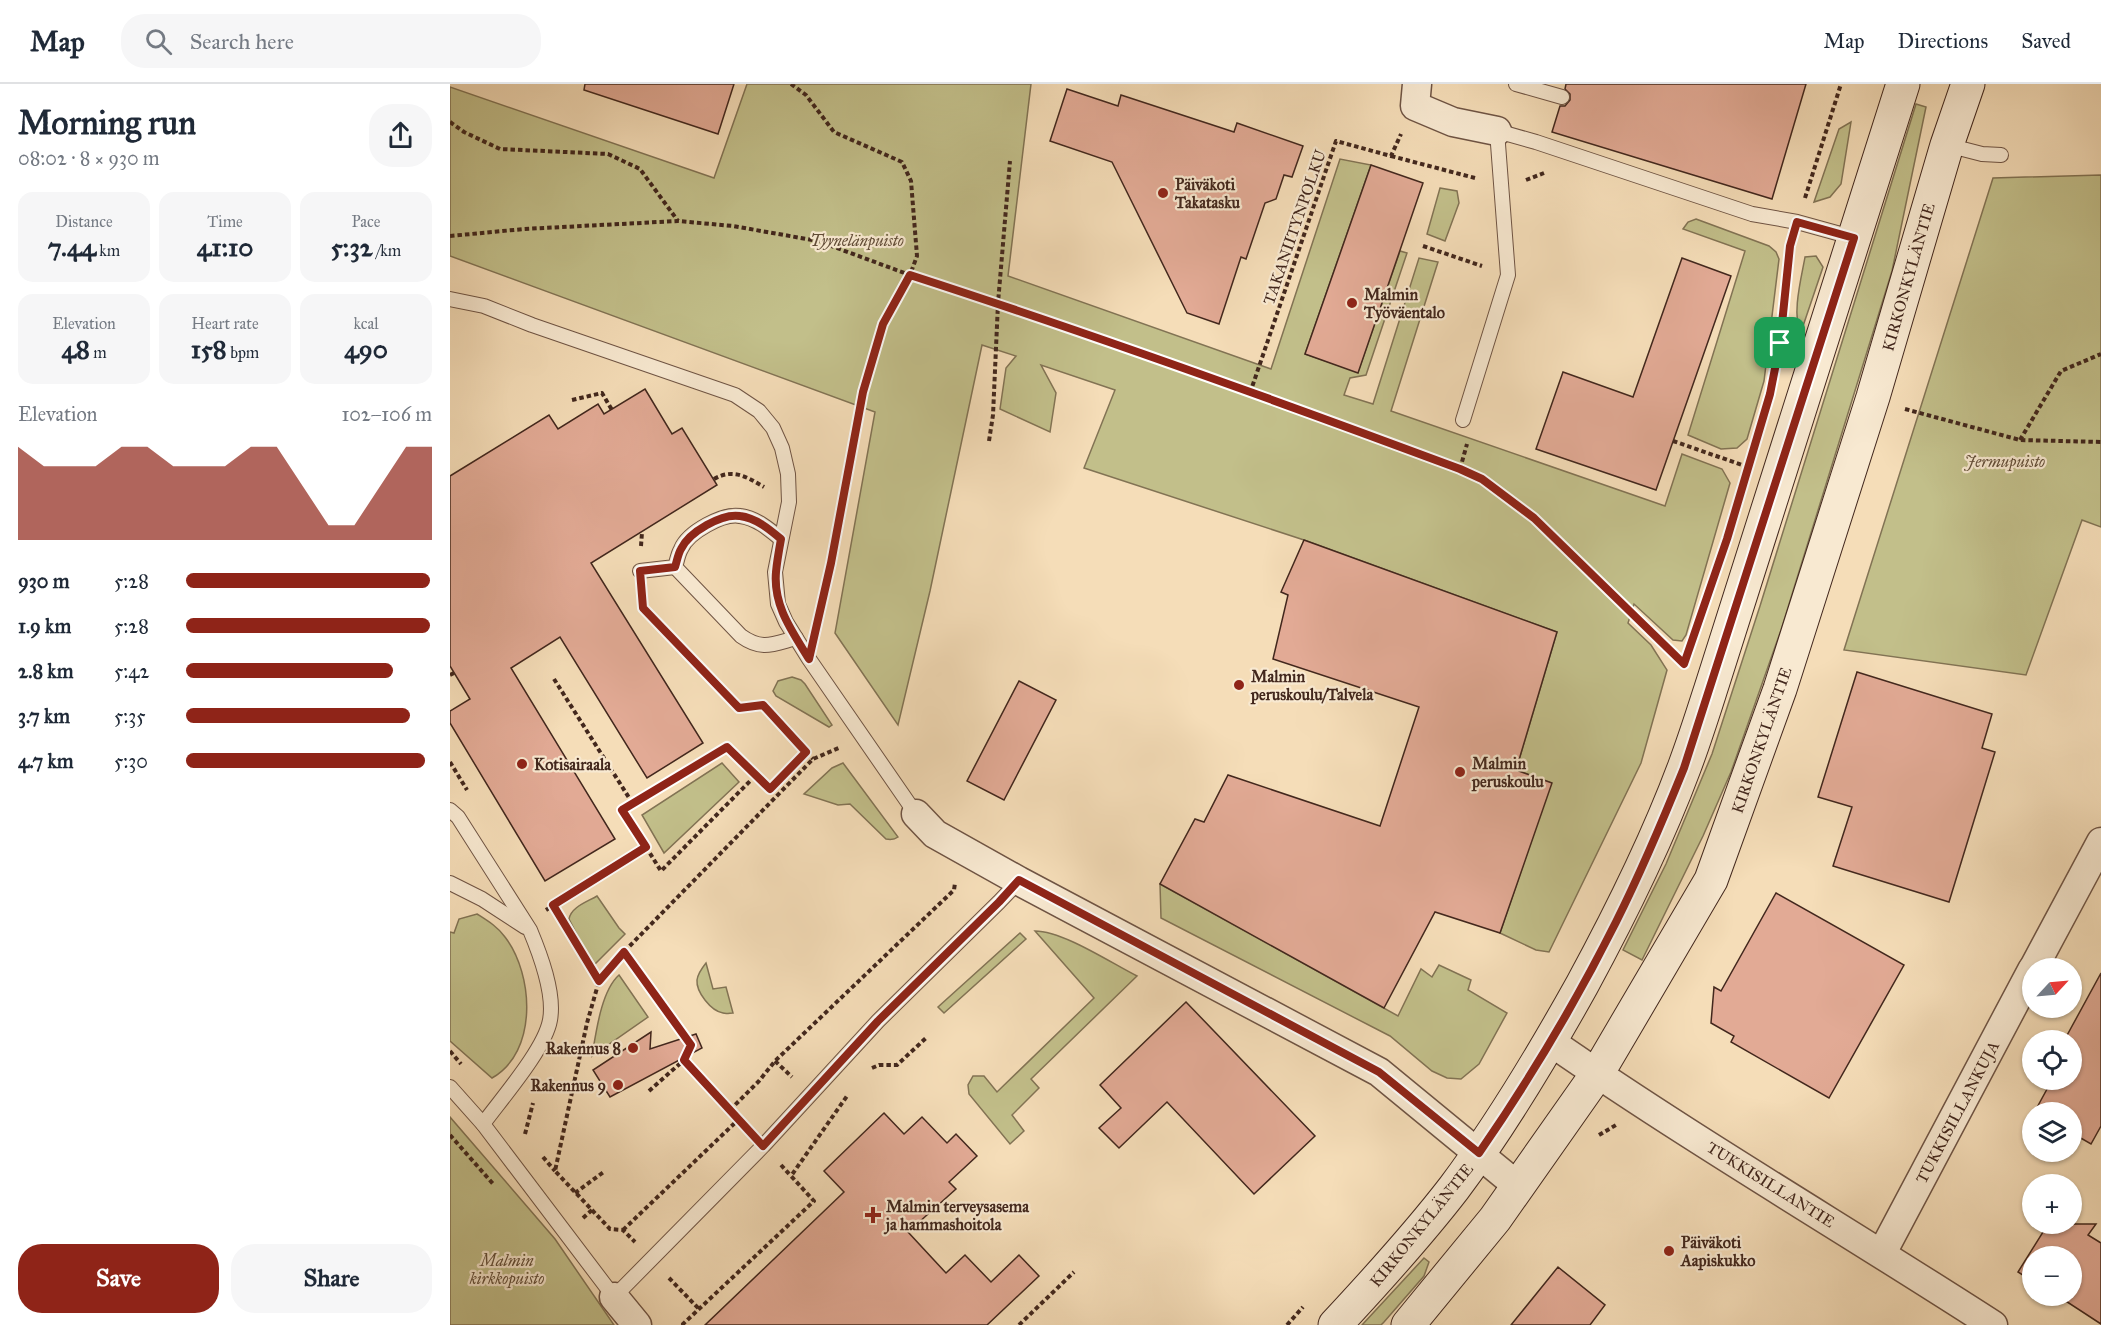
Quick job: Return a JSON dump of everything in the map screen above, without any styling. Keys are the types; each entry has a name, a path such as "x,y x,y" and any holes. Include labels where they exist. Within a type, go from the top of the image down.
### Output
{"main road":[{"name":"KIRKONKYLÄNTIE","path":"1335,1325 1409,1244 1479,1153 1511,1106 1551,1042 1616,923 1649,851 1684,768 1903,84"},
{"name":"KIRKONKYLÄNTIE","path":"1408,1325 1495,1219 1597,1074 1711,880 1780,689 1873,397 1947,145 1968,84"}],"street":[{"path":"1416,95 1453,122 1497,131"},
{"path":"915,814 935,834 1379,1072 1519,1187"},
{"name":"TUKKISILLANKUJA","path":"2039,958 2101,842"},
{"name":"TUKKISILLANKUJA","path":"1882,1253 2022,991"},
{"name":"TUKKISILLANTIE","path":"1551,1042 1634,1099 1993,1325"},
{"path":"614,1297 637,1325"}],"lane":[{"path":"1516,84 1562,97"},
{"path":"1463,420 1508,275 1497,131 1752,213 1797,222 1854,238"},
{"path":"1947,145 1982,154 2001,154"},
{"path":"450,299 484,306 532,325 735,395 759,411 773,428 782,448 788,474 789,502 776,572 778,604 809,659 915,814"},
{"path":"675,567 681,547 693,535 715,520 729,515 742,516 761,523 781,539"},
{"path":"675,567 741,636 752,644 764,647 796,638"},
{"path":"640,571 675,567"},
{"path":"450,810 458,817 530,930 538,948 549,990 551,1019 542,1044 483,1124"},
{"path":"450,1087 483,1124 614,1297 763,1146 878,1021 1019,880"},
{"path":"450,883 482,899 530,930"}],"path":[{"path":"791,84 806,95 834,132 902,162 911,181 917,256 910,275 883,324 863,392 831,563 809,659"},
{"path":"1778,354 1790,246 1841,84"},
{"path":"1416,95 1391,156 1438,170"},
{"path":"450,122 464,132 500,149 608,154 640,170 678,221"},
{"name":"TAKANIITYNPOLKU","path":"1250,393 1336,141 1391,156"},
{"path":"989,441 993,415 998,303 1010,161"},
{"path":"450,236 524,229 678,221 733,226 818,241 1250,393 1434,459 1482,479 1534,518 1684,664 1688,654"},
{"path":"1423,246 1508,275"},
{"path":"2020,440 2061,371 2101,354"},
{"path":"572,400 602,393 612,410"},
{"path":"1902,408 2020,440 2101,442"},
{"path":"1673,441 1748,468"},
{"path":"642,532 640,571 643,608 739,708 763,705 813,759"},
{"path":"554,679 633,804"},
{"path":"566,1233 591,1210 555,1171 587,1023 599,981 624,952 813,759 861,735"},
{"path":"756,776 661,871 622,810 727,747 770,789 806,752"},
{"path":"540,914 646,847"},
{"path":"730,1110 775,1061 954,890 955,874"},
{"path":"553,905 599,981"},
{"path":"624,952 691,1045 684,1060 649,1091"},
{"path":"865,1071 879,1065 897,1065 926,1038"},
{"path":"683,1324 814,1201 684,1060"},
{"path":"791,1176 853,1087"},
{"path":"623,1230 739,1119"},
{"path":"575,1193 605,1171"},
{"path":"1019,1325 1074,1272"},
{"path":"1287,1325 1309,1300"}],"green space":[{"name":"Tyynelänpuisto","path":"747,84 1031,84 1008,276 1271,369 1340,159 1371,165 1305,354 1358,372 1400,251 1407,253 1366,375 1350,378 1344,395 1373,404 1419,258 1438,262 1391,411 1665,506 1682,454 1722,469 1730,483 1686,635 1682,641 1673,640 1634,604 1628,623 1651,645 1667,670 1641,763 1549,952 1536,950 1500,933 1551,783 1516,770 1557,632 1304,540 1084,468 1115,390 1041,365 1056,393 1050,432 1000,409 1006,368 1016,356 982,345 930,591 898,725 835,633 875,412 450,256 450,87 714,178"},
{"path":"1916,104 1926,107 1892,271 1781,630 1731,772 1703,836 1642,960 1623,950 1666,864 1712,754"},
{"path":"1851,122 1841,184 1830,197 1814,202 1839,129"},
{"name":"Jermupuisto","path":"2101,175 2101,527 2082,520 2026,675 1844,650 1993,178"},
{"path":"1440,188 1457,191 1459,203 1445,241 1427,234"},
{"path":"1696,219 1769,246 1776,252 1779,259 1764,381 1747,439 1737,448 1721,449 1688,435 1745,251 1683,229 1688,222"},
{"path":"1816,256 1823,267 1801,332 1798,325 1797,306 1805,257"},
{"path":"792,677 805,684 832,725 829,727 776,696 773,691 778,681"},
{"path":"722,763 739,782 664,853 642,815"},
{"path":"843,763 898,837 892,840 886,839 850,804 838,805 804,794 832,768"},
{"path":"1160,884 1398,1016 1421,969 1432,977 1439,965 1471,980 1468,990 1507,1013 1479,1064 1461,1079 1447,1078 1432,1071 1390,1036 1161,918"},
{"path":"597,896 625,934 593,966 569,919 576,908"},
{"path":"477,914 496,927 505,937 522,971 526,991 527,1012 518,1050 507,1066 492,1078 450,1041 450,932 454,933 459,919"},
{"path":"1035,931 1046,932 1073,942 1137,976 1031,1079 1039,1088 1012,1115 1024,1131 1010,1144 969,1094 968,1085 973,1076 984,1076 997,1092 1094,998"},
{"path":"1020,933 1026,939 944,1013 938,1007"},
{"path":"706,963 713,989 726,987 733,1013 718,1012 709,1005 699,990 697,980"},
{"path":"619,975 648,1017 592,1056 604,1002 613,982"},
{"name":"Malmin kirkkopuisto","path":"450,1117 555,1239 614,1325 450,1325"},
{"path":"1424,1258 1429,1262 1424,1276 1384,1322 1381,1325 1362,1325"}],"building":[{"path":"585,84 734,84 718,134 584,90"},
{"path":"1566,84 1806,84 1772,199 1552,132 1560,106 1565,106 1570,100 1570,94 1565,89"},
{"path":"1067,89 1118,106 1121,95 1234,132 1237,123 1303,146 1292,177 1284,175 1276,199 1265,203 1246,259 1241,257 1219,324 1187,313 1112,162 1050,141"},
{"name":"Malmin Työväentalo","path":"1371,165 1423,183 1358,373 1305,354"},
{"path":"1682,258 1731,276 1656,490 1536,449 1563,372 1633,397"},
{"path":"645,389 672,434 682,428 717,485 591,563 703,743 647,778 560,637 511,668 615,839 545,881 450,723 450,711 470,699 450,666 450,476 549,415 558,429 598,404 604,414"},
{"name":"Malmin peruskoulu","path":"1304,540 1557,632 1516,770 1552,783 1500,933 1435,912 1384,1008 1160,884 1195,819 1204,822 1228,775 1380,826 1419,707 1273,659 1288,595 1281,592"},
{"path":"1857,672 1992,714 1982,748 1995,752 1949,902 1833,866 1852,807 1818,797"},
{"path":"1019,681 1056,700 1004,800 967,781"},
{"path":"1776,893 1904,965 1829,1098 1731,1042 1734,1036 1711,1023 1714,987 1721,991"},
{"path":"2101,973 2101,1126 2091,1144 2082,1139 2082,1102 2040,1102 2047,1090 2082,1090 2082,1030 2070,1030 2076,1018 2082,1018 2082,1008"},
{"path":"1186,1002 1315,1136 1254,1194 1167,1102 1119,1148 1099,1128 1121,1108 1100,1085"},
{"path":"651,1032 650,1049 696,1034 702,1048 610,1097 593,1070"},
{"name":"Malmin terveysasema ja hammashoitola","path":"884,1113 904,1134 922,1117 947,1143 956,1134 977,1156 949,1182 956,1189 908,1232 946,1273 965,1255 991,1282 1019,1255 1039,1276 987,1325 705,1325 844,1192 824,1171"},
{"path":"2082,1224 2096,1224 2088,1235 2101,1243 2101,1324 2073,1306 2082,1306 2082,1246 2034,1246 2042,1234 2082,1234"},
{"path":"1558,1267 1605,1305 1590,1325 1511,1325"}],"place":[{"name":"Päiväkoti Takatasku","path":"1163,193"},
{"name":"Malmin Työväentalo","path":"1352,303"},
{"name":"Malmin peruskoulu/Talvela","path":"1239,685"},
{"name":"Kotisairaala","path":"522,764"},
{"name":"Malmin peruskoulu","path":"1460,772"},
{"name":"Rakennus 8","path":"633,1048"},
{"name":"Rakennus 9","path":"618,1085"},
{"name":"Malmin terveysasema ja hammashoitola","path":"873,1215"},
{"name":"Päiväkoti Aapiskukko","path":"1669,1251"}],"route":[{"path":"1797,222 1854,238 1684,768 1616,923 1551,1042 1479,1153 1379,1072 1019,880 878,1021 763,1146 684,1060 691,1045 624,952 599,981 553,905 646,847 622,810 727,747 770,789 806,752 763,705 739,708 643,608 640,571 675,567 681,547 693,535 715,520 729,515 742,516 761,523 781,539 776,572 778,604 786,622 809,659 831,563 863,392 883,324 910,275 998,303 1460,469 1482,479 1534,518 1684,664 1727,539 1770,394 1780,343 1790,246 1797,222"}]}
